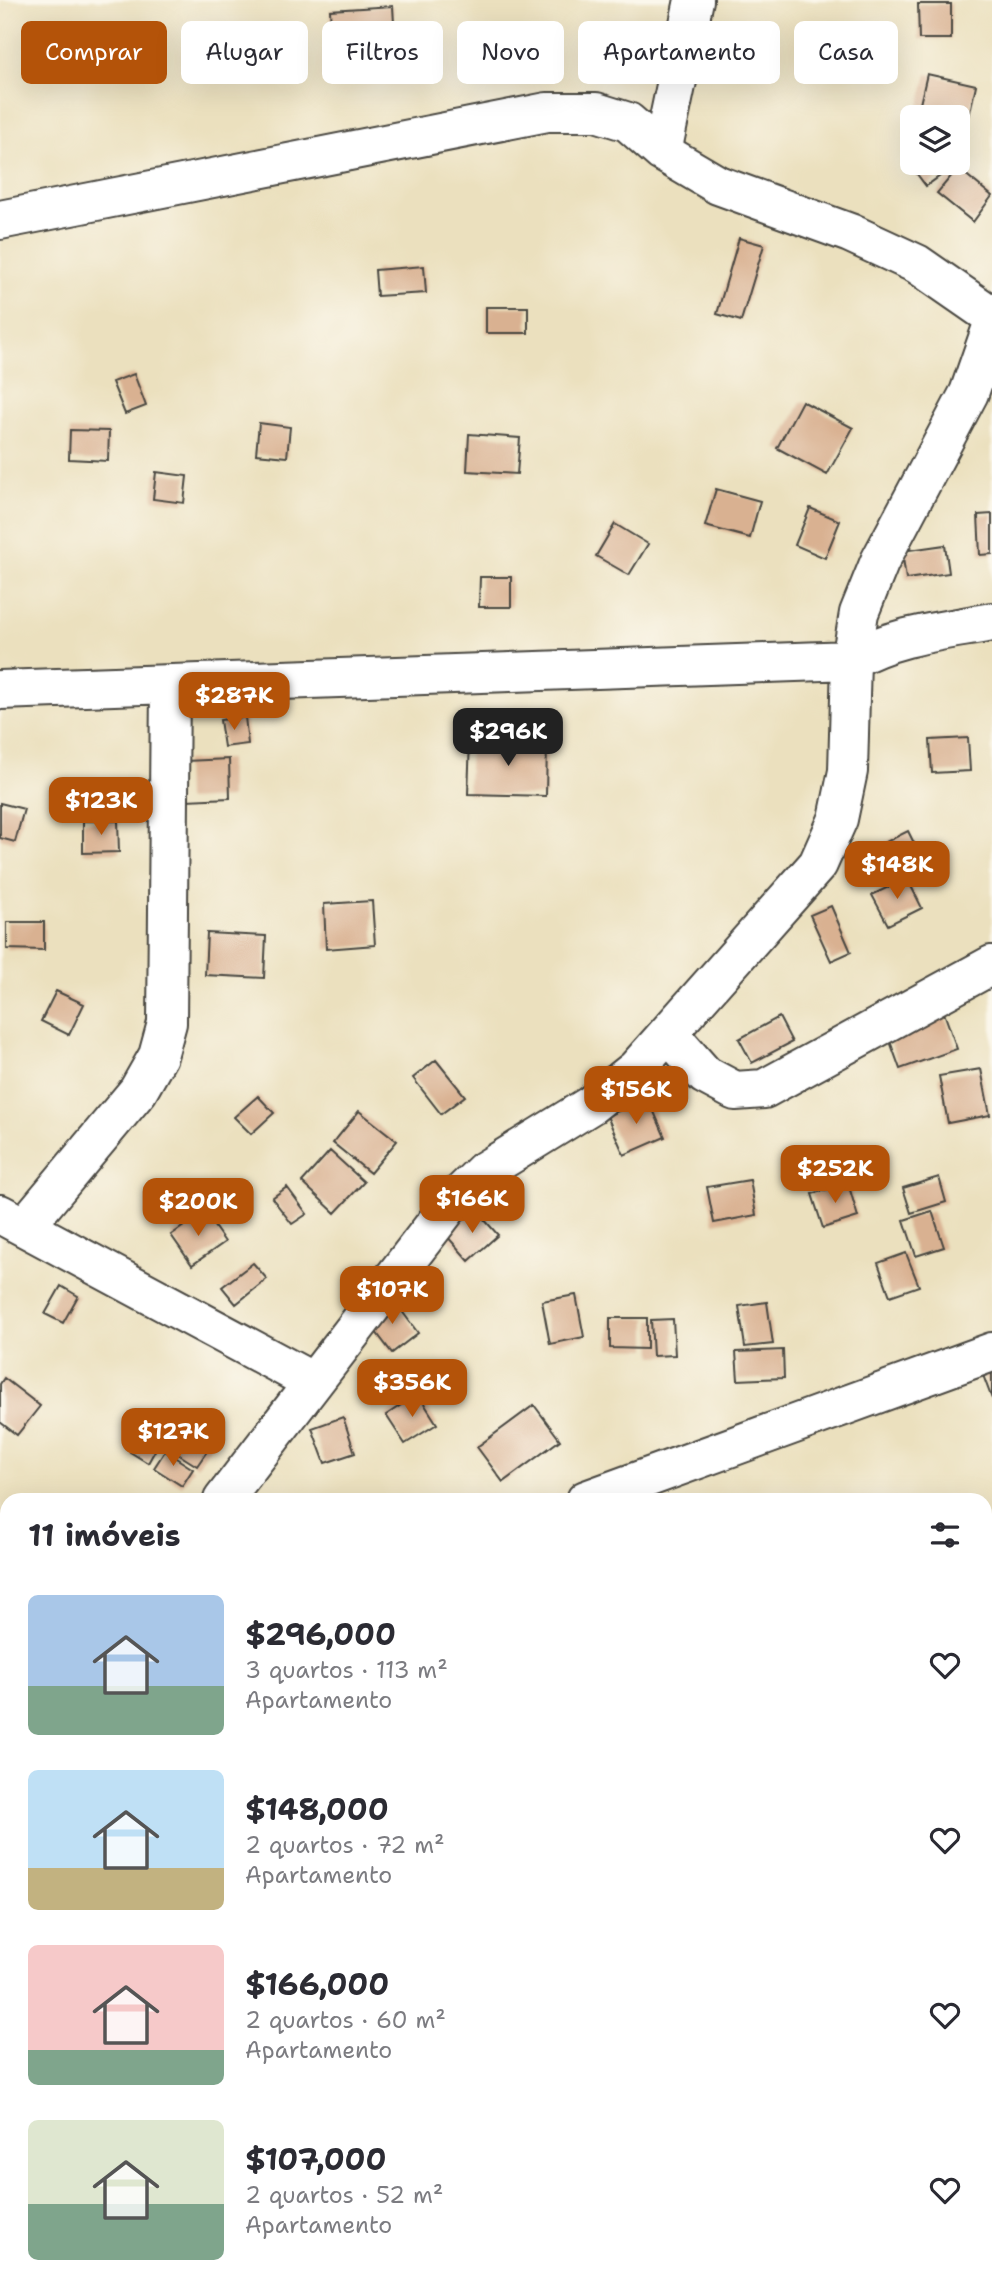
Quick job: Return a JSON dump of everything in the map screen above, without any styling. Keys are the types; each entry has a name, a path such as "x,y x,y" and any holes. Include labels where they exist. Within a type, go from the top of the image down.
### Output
{"street":[{"path":"662,152 694,0"},
{"path":"0,220 547,112 596,112 628,122 662,152 718,185 850,233 917,264 992,316"},
{"path":"228,1493 452,1202 484,1171 591,1105 636,1069 818,864 838,820 848,771 851,660 859,612 880,561 969,393 992,327"},
{"path":"0,690 851,660 877,645 902,638 992,622"},
{"path":"170,685 167,1023 158,1056 138,1091 13,1220 313,1382"},
{"path":"668,1033 705,1075 735,1091 764,1089 992,965"},
{"path":"605,1493 992,1352"}],"building":[{"path":"918,4 951,4 951,39 919,39"},
{"path":"393,6 394,21 331,21 330,10"},
{"path":"927,74 976,85 970,112 970,105 920,105"},
{"path":"918,175 941,175 926,186"},
{"path":"952,175 966,175 992,196 973,222 937,193"},
{"path":"739,238 764,245 741,321 717,314"},
{"path":"424,266 426,293 377,296 375,270"},
{"path":"486,307 528,307 528,333 486,333"},
{"path":"134,374 146,406 125,414 112,382"},
{"path":"802,401 853,428 827,475 777,448"},
{"path":"259,423 290,427 287,457 256,454"},
{"path":"70,430 109,431 108,461 69,459"},
{"path":"469,434 520,438 517,474 467,471"},
{"path":"156,472 187,476 184,503 153,499"},
{"path":"716,489 760,501 750,538 705,526"},
{"path":"810,508 840,521 825,558 795,545"},
{"path":"992,514 992,554 980,555 978,515"},
{"path":"615,524 648,544 629,575 596,556"},
{"path":"945,545 949,573 906,579 902,551"},
{"path":"480,577 511,577 511,607 479,607"},
{"path":"245,717 248,744 224,747 220,720"},
{"path":"968,738 970,771 932,773 930,740"},
{"path":"470,740 547,742 546,796 468,794"},
{"path":"229,759 230,798 186,800 185,761"},
{"path":"0,803 24,809 15,842 0,838"},
{"path":"83,821 118,821 119,852 83,853"},
{"path":"908,831 920,855 896,867 884,843"},
{"path":"907,878 922,908 888,925 872,895"},
{"path":"372,901 375,945 326,949 324,904"},
{"path":"831,906 851,952 831,961 810,915"},
{"path":"7,922 44,922 44,950 7,949"},
{"path":"207,933 266,936 264,978 205,975"},
{"path":"56,991 84,1004 69,1035 41,1021"},
{"path":"943,1010 957,1049 900,1069 886,1030"},
{"path":"779,1017 792,1042 752,1063 739,1039"},
{"path":"436,1060 465,1096 441,1114 413,1078"},
{"path":"981,1069 990,1115 948,1123 939,1076"},
{"path":"258,1096 274,1113 251,1134 234,1117"},
{"path":"648,1098 665,1137 624,1155 607,1116"},
{"path":"359,1111 397,1141 370,1173 333,1143"},
{"path":"330,1151 364,1182 335,1213 302,1182"},
{"path":"939,1177 946,1202 911,1213 903,1188"},
{"path":"750,1180 756,1215 714,1223 707,1187"},
{"path":"848,1183 858,1217 823,1228 812,1194"},
{"path":"287,1187 307,1214 292,1224 272,1198"},
{"path":"475,1209 498,1235 469,1261 446,1235"},
{"path":"932,1211 944,1247 916,1256 904,1220"},
{"path":"204,1212 225,1242 192,1265 171,1235"},
{"path":"906,1253 919,1286 890,1296 878,1263"},
{"path":"253,1263 267,1279 236,1304 222,1287"},
{"path":"61,1286 78,1296 63,1323 45,1314"},
{"path":"576,1295 584,1337 550,1344 542,1301"},
{"path":"393,1299 418,1333 392,1353 366,1319"},
{"path":"767,1302 773,1344 745,1347 739,1306"},
{"path":"610,1318 647,1318 647,1349 610,1348"},
{"path":"673,1319 675,1355 653,1356 651,1320"},
{"path":"783,1350 784,1378 738,1380 736,1352"},
{"path":"992,1371 992,1399 983,1375"},
{"path":"4,1378 40,1406 17,1435 0,1422 0,1384"},
{"path":"418,1394 437,1424 405,1444 386,1415"},
{"path":"534,1405 560,1440 503,1482 477,1447"},
{"path":"153,1410 172,1420 148,1463 130,1452"},
{"path":"343,1417 355,1453 325,1463 312,1428"},
{"path":"189,1420 216,1438 197,1466 170,1449"},
{"path":"165,1451 193,1469 182,1486 154,1468"}]}
